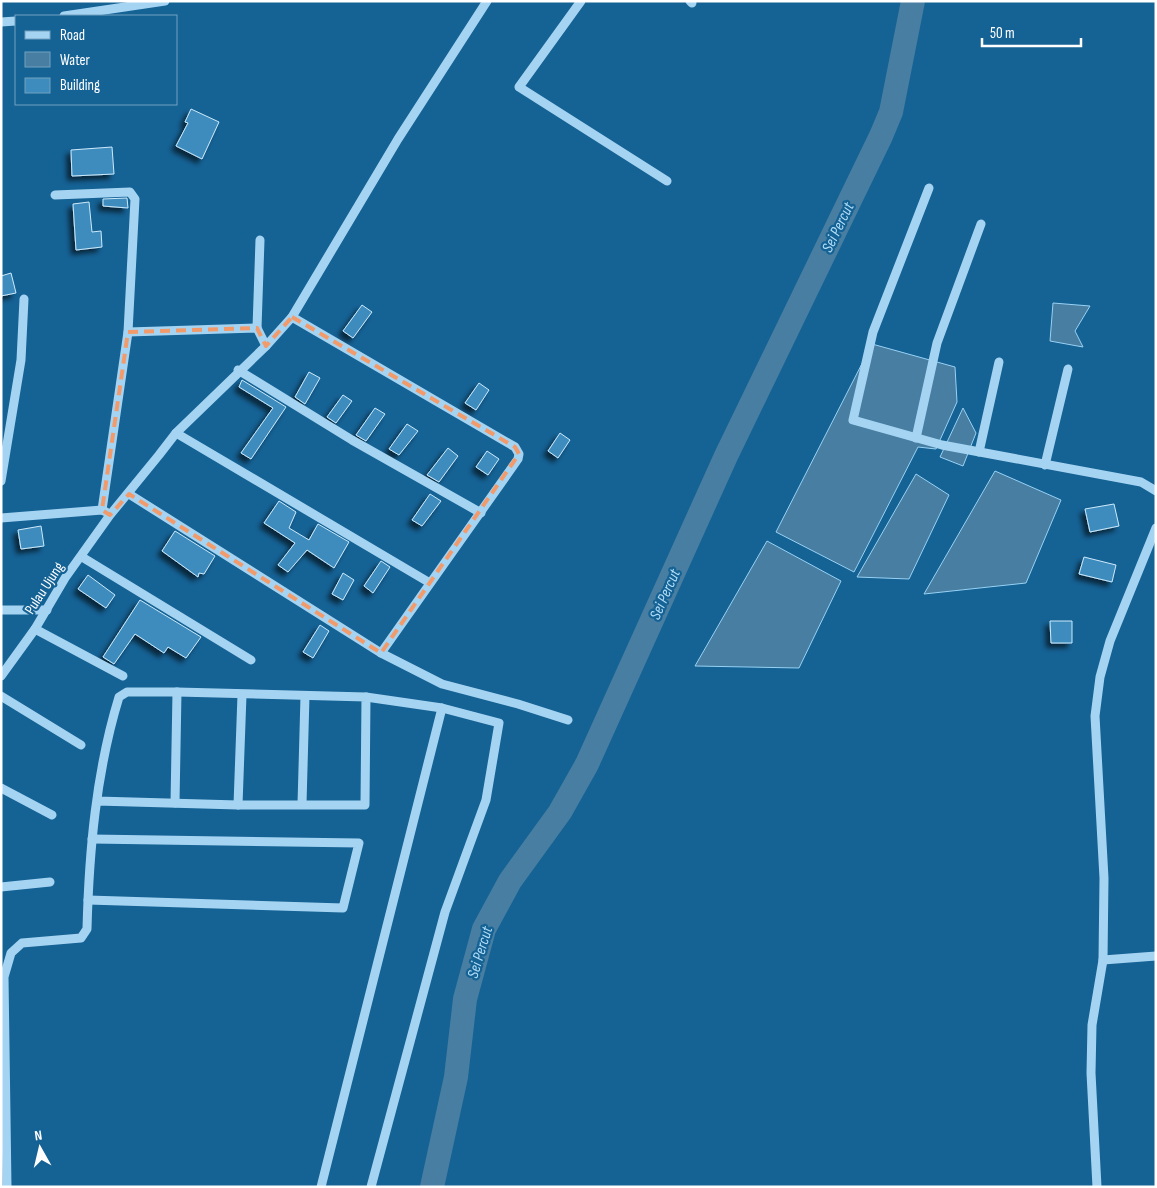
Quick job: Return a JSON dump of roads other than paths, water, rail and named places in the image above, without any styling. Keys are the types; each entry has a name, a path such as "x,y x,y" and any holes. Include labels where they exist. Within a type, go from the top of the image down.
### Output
{"street":[{"path":"71,15 166,1"},
{"name":"Pulau Ujung","path":"1,676 35,629 65,578 82,557 110,515 129,494 176,433 238,370 266,346 292,317 398,140 487,1"},
{"path":"581,1 519,87 667,181"},
{"path":"1,22 15,21"},
{"path":"929,188 873,332 854,420 916,438 979,452 1141,482 1156,491"},
{"path":"54,194 130,192 134,196 128,332 102,510"},
{"path":"916,438 937,343 981,224"},
{"path":"260,240 257,328 266,346"},
{"path":"1,481 21,360 24,299"},
{"path":"292,317 515,447 519,454 518,459 381,653"},
{"path":"128,332 257,328"},
{"path":"979,452 999,362"},
{"path":"1045,465 1068,369"},
{"path":"238,370 352,440 480,513"},
{"path":"176,433 430,582"},
{"path":"129,494 381,653 442,684 518,704 568,720"},
{"path":"1,518 102,510 110,515"},
{"path":"1097,1187 1091,1073 1092,1025 1103,960 1104,878 1095,716 1100,677 1110,642 1156,528"},
{"path":"82,557 251,660"},
{"path":"1,610 47,610"},
{"path":"35,629 123,676"},
{"path":"7,1187 4,976 11,953 22,943 81,938 87,929 96,800 112,721 119,697 127,692 177,692 366,697 442,708 499,723 486,800 445,912 372,1187"},
{"path":"175,803 177,692"},
{"path":"238,805 242,695"},
{"path":"1,696 81,745"},
{"path":"302,804 305,696"},
{"path":"96,800 238,805 365,805 366,697"},
{"path":"321,1187 442,708"},
{"path":"1,788 52,815"},
{"path":"88,900 344,908 359,843 92,839"},
{"path":"1,887 50,882"},
{"path":"1103,960 1156,956"}],"water":[{"path":"1053,303 1090,306 1075,331 1083,347 1050,341"},
{"path":"872,344 955,367 957,402 936,449 918,447 854,572 776,532"},
{"path":"963,408 976,433 963,466 940,457"},
{"path":"995,471 1061,500 1026,583 924,594"},
{"path":"916,474 949,495 909,579 857,577"},
{"path":"767,541 841,581 799,668 695,666"}],"waterway":[{"name":"Sei Percut","path":"432,1187 456,1077 465,999 484,929 510,881 560,812 587,764 726,456 881,136 891,112 913,1"}]}
